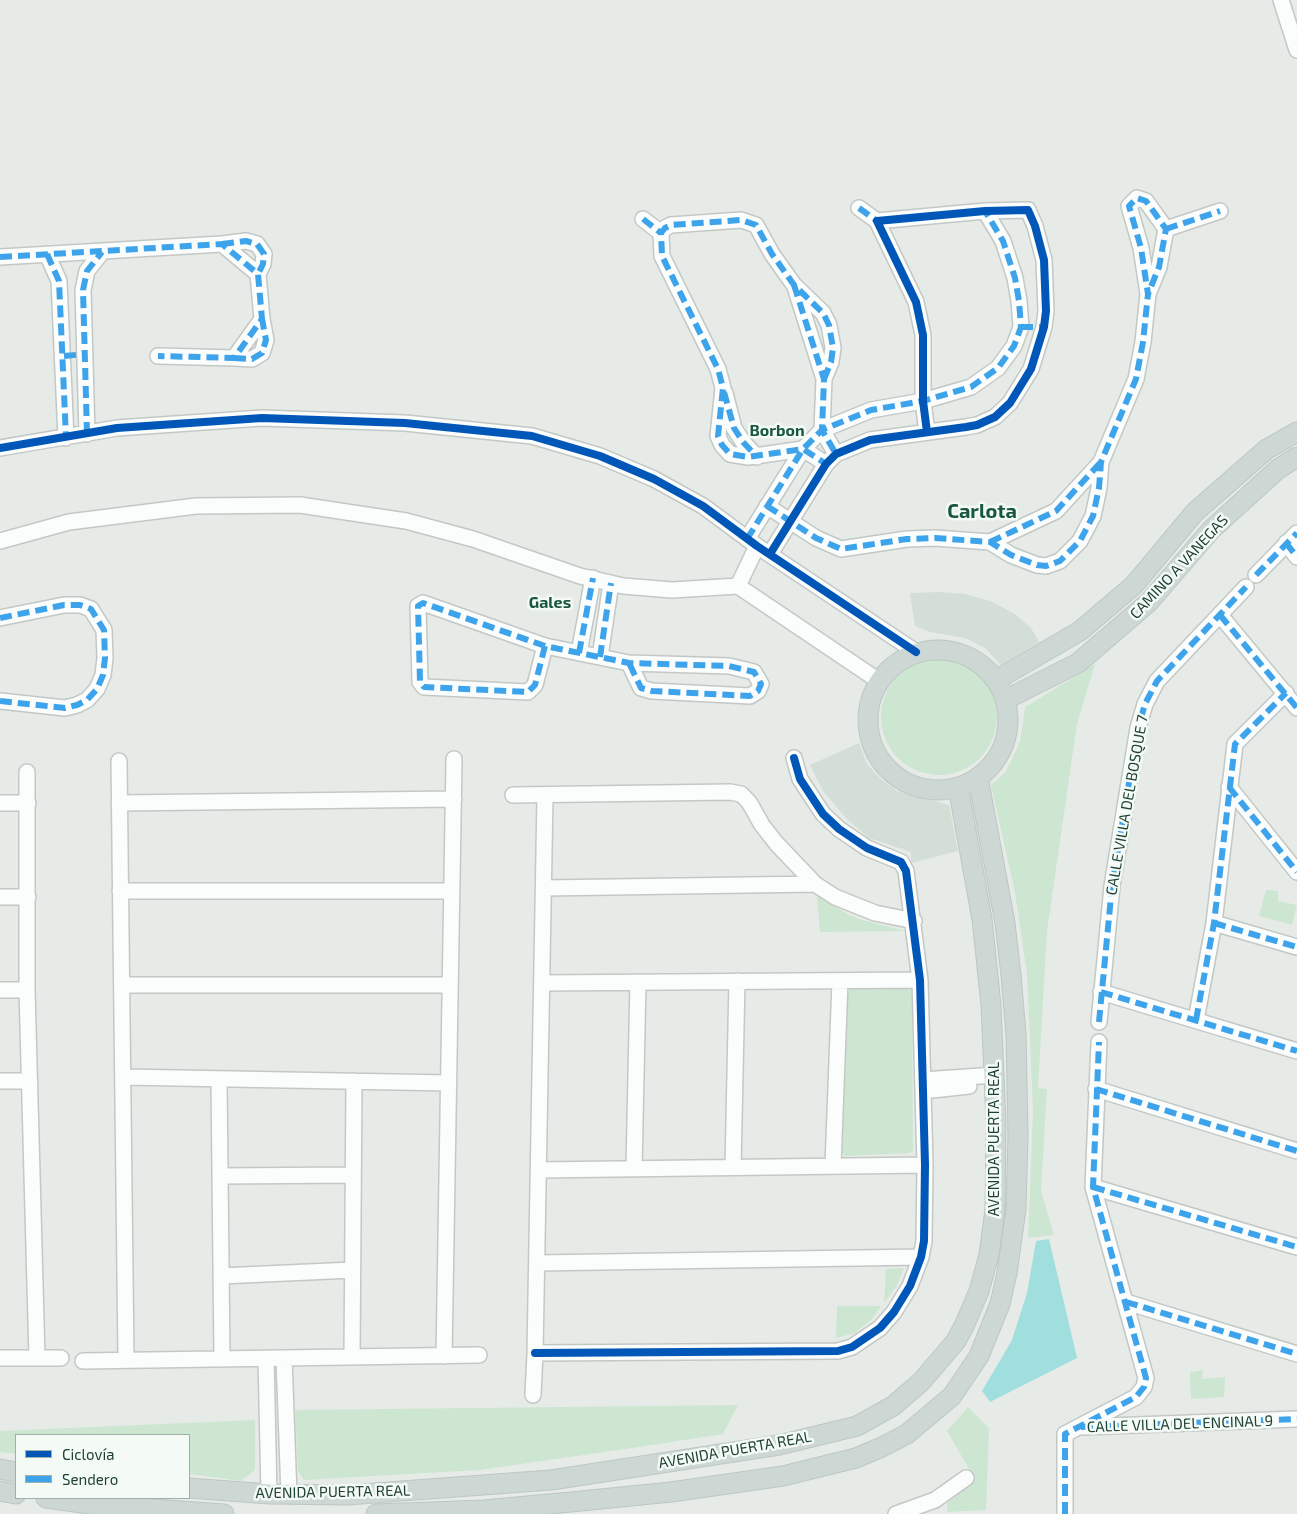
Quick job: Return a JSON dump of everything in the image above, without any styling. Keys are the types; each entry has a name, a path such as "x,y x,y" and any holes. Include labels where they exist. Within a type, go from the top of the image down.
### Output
{"main road":[{"name":"CAMINO A VANEGAS","path":"996,680 1080,631 1134,585 1194,512 1267,449 1297,432"},
{"name":"CAMINO A VANEGAS","path":"1005,700 1078,663 1149,602 1211,530 1278,469 1297,457"},
{"path":"939,649 961,653 981,664 996,680 1005,700 1008,722 1004,743 994,762 978,778 958,787 934,790 910,785 889,771 884,765 875,751 868,728 869,703 879,681 895,664 916,652 939,649"},
{"name":"AVENIDA PUERTA REAL","path":"376,1514 565,1508 783,1476 856,1458 907,1434 936,1411 965,1379 986,1340 1000,1304 1008,1273 1016,1209 1018,1135 1016,1034 1005,923 978,778"},
{"name":"AVENIDA PUERTA REAL","path":"190,1488 289,1495 416,1492 551,1480 779,1445 857,1426 893,1406 921,1382 956,1341 979,1291 989,1255 995,1210 995,1079 982,919 958,787"},
{"path":"779,1445 783,1476"},
{"path":"0,1469 15,1472"},
{"path":"0,1491 15,1494"},
{"path":"53,1499 96,1505 224,1514"}],"street":[{"path":"1281,0 1297,50"},
{"path":"990,542 1011,555 1037,565 1046,566 1060,561 1080,540 1093,516 1099,488 1101,462 1136,379 1143,342 1148,294 1140,248 1129,206 1137,198 1146,201 1166,229 1159,267 1148,294"},
{"path":"859,208 877,221 916,302 923,335 923,401 927,432"},
{"path":"758,546 789,521 831,459 870,440 966,427 996,417 1022,386 1031,369 1044,327 1046,295 1044,260 1029,212 1022,208 877,221"},
{"path":"738,586 758,546 767,506 803,449 822,430 871,410 923,401 971,387 998,368 1014,346 1021,327 1015,278 1003,241 986,211"},
{"path":"1166,229 1220,211"},
{"path":"643,218 661,233 662,256 718,369 723,388 718,419 720,441 730,454 757,457 778,451 803,449 831,459"},
{"path":"661,233 671,225 740,220 752,222 756,225 772,254 794,285 822,313 829,325 833,348 831,362 824,380 822,430 831,459"},
{"path":"0,257 102,252 246,241 257,244 264,254 263,264 258,274 262,319 234,358 158,356"},
{"path":"222,244 258,274"},
{"path":"87,434 84,280 102,252"},
{"path":"47,254 58,281 64,356 66,438"},
{"path":"794,285 824,380"},
{"path":"1021,327 1044,327"},
{"path":"64,356 85,354"},
{"path":"0,448 117,428 262,418 406,424 532,436 600,456 654,479 703,506 758,546 916,652"},
{"path":"767,506 816,538 841,549 907,539 990,542 1056,511 1101,462"},
{"path":"0,541 69,522 196,506 300,505 406,521 473,539 527,559 611,583 672,590 738,586 879,681"},
{"path":"1256,575 1291,538 1297,557"},
{"path":"578,653 593,578"},
{"path":"600,657 611,583"},
{"name":"CALLE VILLA DEL BOSQUE 7","path":"1099,1022 1112,886 1138,728 1146,704 1157,681 1246,587"},
{"path":"545,646 535,684 528,692 424,687 420,682 418,606 423,603 545,646 629,663 729,666 754,672 761,684 758,690 750,696 645,690 638,685 629,663"},
{"path":"0,618 64,605 80,605 91,609 104,630 105,658 103,675 97,689 87,700 77,705 65,708 0,701"},
{"path":"1220,615 1297,708"},
{"path":"1196,1020 1214,923 1233,754 1238,739 1286,693"},
{"path":"536,1353 838,1350 852,1347 880,1328 894,1312 910,1286 920,1257 925,1223 925,1165 920,980 914,921 906,871 901,862 867,848 839,829 823,814 800,778 794,758"},
{"path":"444,1356 454,759"},
{"path":"119,761 126,1360"},
{"path":"27,772 27,990 37,1358"},
{"path":"1229,788 1297,872"},
{"path":"513,795 730,792 741,794 750,802 762,825 776,843 815,884 835,897 874,913 914,921"},
{"path":"533,1395 536,1353 546,796"},
{"path":"119,803 454,798"},
{"path":"0,803 28,803"},
{"path":"544,888 815,884"},
{"path":"120,891 452,891"},
{"path":"0,897 28,897"},
{"path":"1214,923 1297,947"},
{"path":"542,982 920,980"},
{"path":"733,1168 737,981"},
{"path":"833,1166 840,981"},
{"path":"634,1169 638,982"},
{"path":"122,985 450,985"},
{"path":"0,990 27,990"},
{"path":"1102,992 1297,1051"},
{"name":"CALLE VILLA DEL ENCINAL 9","path":"1078,1427 1136,1397 1144,1387 1146,1378 1093,1187 1099,1042"},
{"path":"123,1077 449,1082"},
{"path":"219,1078 222,1359"},
{"path":"923,1085 995,1079"},
{"path":"0,1081 30,1080"},
{"path":"352,1357 354,1081"},
{"path":"1096,1089 1297,1151"},
{"path":"539,1170 925,1165"},
{"path":"220,1176 353,1175"},
{"path":"1093,1187 1297,1248"},
{"path":"537,1263 920,1257"},
{"path":"221,1276 352,1270"},
{"path":"1126,1302 1297,1354"},
{"path":"83,1361 479,1355"},
{"path":"0,1358 61,1358"},
{"path":"266,1358 269,1494"},
{"path":"284,1358 289,1495"},
{"name":"CALLE VILLA DEL ENCINAL 9","path":"1078,1427 1297,1420"},
{"path":"1065,1514 1064,1436 1078,1427"},
{"path":"268,1460 287,1461"},
{"path":"896,1514 935,1507 966,1478"}],"shaded area":[{"path":"940,592 965,594 990,601 1015,614 1031,628 1039,642 1001,665 985,648 965,638 930,632 915,626 910,593"},
{"path":"859,743 867,764 881,779 897,791 949,805 958,851 911,863 911,852 869,838 847,819 823,791 810,765"}],"green space":[{"path":"939,659 961,663 980,676 993,695 997,717 993,739 980,758 961,771 939,775 917,771 898,758 885,739 881,717 885,695 898,676 917,663"},
{"path":"1095,664 1077,724 1047,931 1038,1088 1047,1089 1041,1191 1054,1235 1028,1238 1033,1110 1027,974 1015,893 991,785 1006,771 1020,742 1025,707"},
{"path":"1266,890 1278,891 1278,901 1297,905 1292,925 1259,916"},
{"path":"817,895 847,914 862,920 905,931 820,932"},
{"path":"851,988 908,988 912,992 913,1150 910,1153 845,1156 842,1153 848,993"},
{"path":"904,1268 896,1287 884,1303 886,1269"},
{"path":"837,1306 881,1306 871,1320 855,1333 836,1338"},
{"path":"1203,1370 1202,1379 1225,1377 1224,1397 1191,1399 1190,1372"},
{"path":"738,1405 723,1434 639,1447 480,1470 304,1480 298,1471 295,1410"},
{"path":"968,1407 989,1428 986,1510 947,1512 947,1503 970,1484 973,1476 947,1431"},
{"path":"255,1420 255,1470 241,1481 190,1474 190,1434 15,1434 15,1454 0,1452 0,1431"}],"water":[{"path":"1049,1239 1077,1358 990,1402 982,1391 1012,1340 1027,1293 1036,1241"}],"marked path":[{"path":"767,506 816,538 841,549 907,539 935,538 990,542 1011,555 1037,565 1046,566 1060,561 1080,541 1093,516 1099,488 1101,462 1136,379 1143,342 1148,294 1141,248 1129,206 1137,198 1146,201 1166,229 1159,267 1148,294"},
{"path":"859,208 877,221"},
{"path":"747,539 803,449 822,430 871,410 923,401 971,387 998,368 1014,346 1021,327 1015,278 1003,241 985,211"},
{"path":"1166,229 1220,211"},
{"path":"643,219 661,233"},
{"path":"824,379 831,362 833,348 829,325 823,313 794,285 772,254 756,225 741,220 671,225 665,228 661,233 662,256 718,369 723,388 718,436 722,445 730,454 748,457 803,449 826,464"},
{"path":"222,244 246,241 257,244 264,254 263,264 258,274"},
{"path":"0,257 222,244 258,274 262,319 234,358 158,356"},
{"path":"87,434 83,290 87,271 102,252"},
{"path":"47,254 59,281 66,438"},
{"path":"794,285 824,379 822,430 836,454"},
{"path":"234,358 252,359 262,353 266,340 262,319"},
{"path":"1021,327 1044,327"},
{"path":"64,356 85,354"},
{"path":"724,392 734,428 743,442 757,457"},
{"path":"990,542 1056,511 1101,462"},
{"path":"1256,575 1297,533"},
{"path":"1286,543 1297,557"},
{"path":"579,653 593,578"},
{"path":"600,657 611,583"},
{"path":"1099,1022 1112,886 1138,728 1145,704 1157,681 1246,587"},
{"path":"545,646 535,685 528,692 424,687 420,682 418,606 423,603 545,646 629,663 729,666 754,672 761,684 758,691 750,696 652,691 641,688 629,663"},
{"path":"0,618 64,605 80,605 91,609 104,630 105,658 103,675 97,689 87,700 77,705 65,708 0,701"},
{"path":"1220,615 1297,708"},
{"path":"1196,1020 1214,923 1235,744 1286,693"},
{"path":"1229,787 1297,872"},
{"path":"1214,923 1297,947"},
{"path":"1101,992 1297,1051"},
{"path":"1065,1514 1065,1434 1136,1397 1144,1387 1146,1378 1093,1187 1099,1042"},
{"path":"1096,1089 1297,1151"},
{"path":"1093,1187 1297,1247"},
{"path":"1126,1302 1297,1354"},
{"path":"1081,1427 1297,1419"}],"cycle path":[{"path":"770,554 826,464 836,454 870,440 977,425 995,417 1010,403 1031,369 1044,327 1046,311 1044,260 1035,226 1028,210 985,211 877,221 916,302 923,335 923,401 927,432"},
{"path":"0,448 117,428 262,418 405,423 532,436 600,456 654,479 703,506 757,546 916,652"},
{"path":"535,1353 838,1351 852,1347 880,1328 894,1312 910,1286 921,1257 924,1241 925,1165 920,980 906,871 901,862 867,848 839,829 823,814 800,779 794,758"}],"district":[{"name":"Borbon","path":"777,431"},
{"name":"Carlota","path":"982,511"},
{"name":"Gales","path":"550,603"}]}
